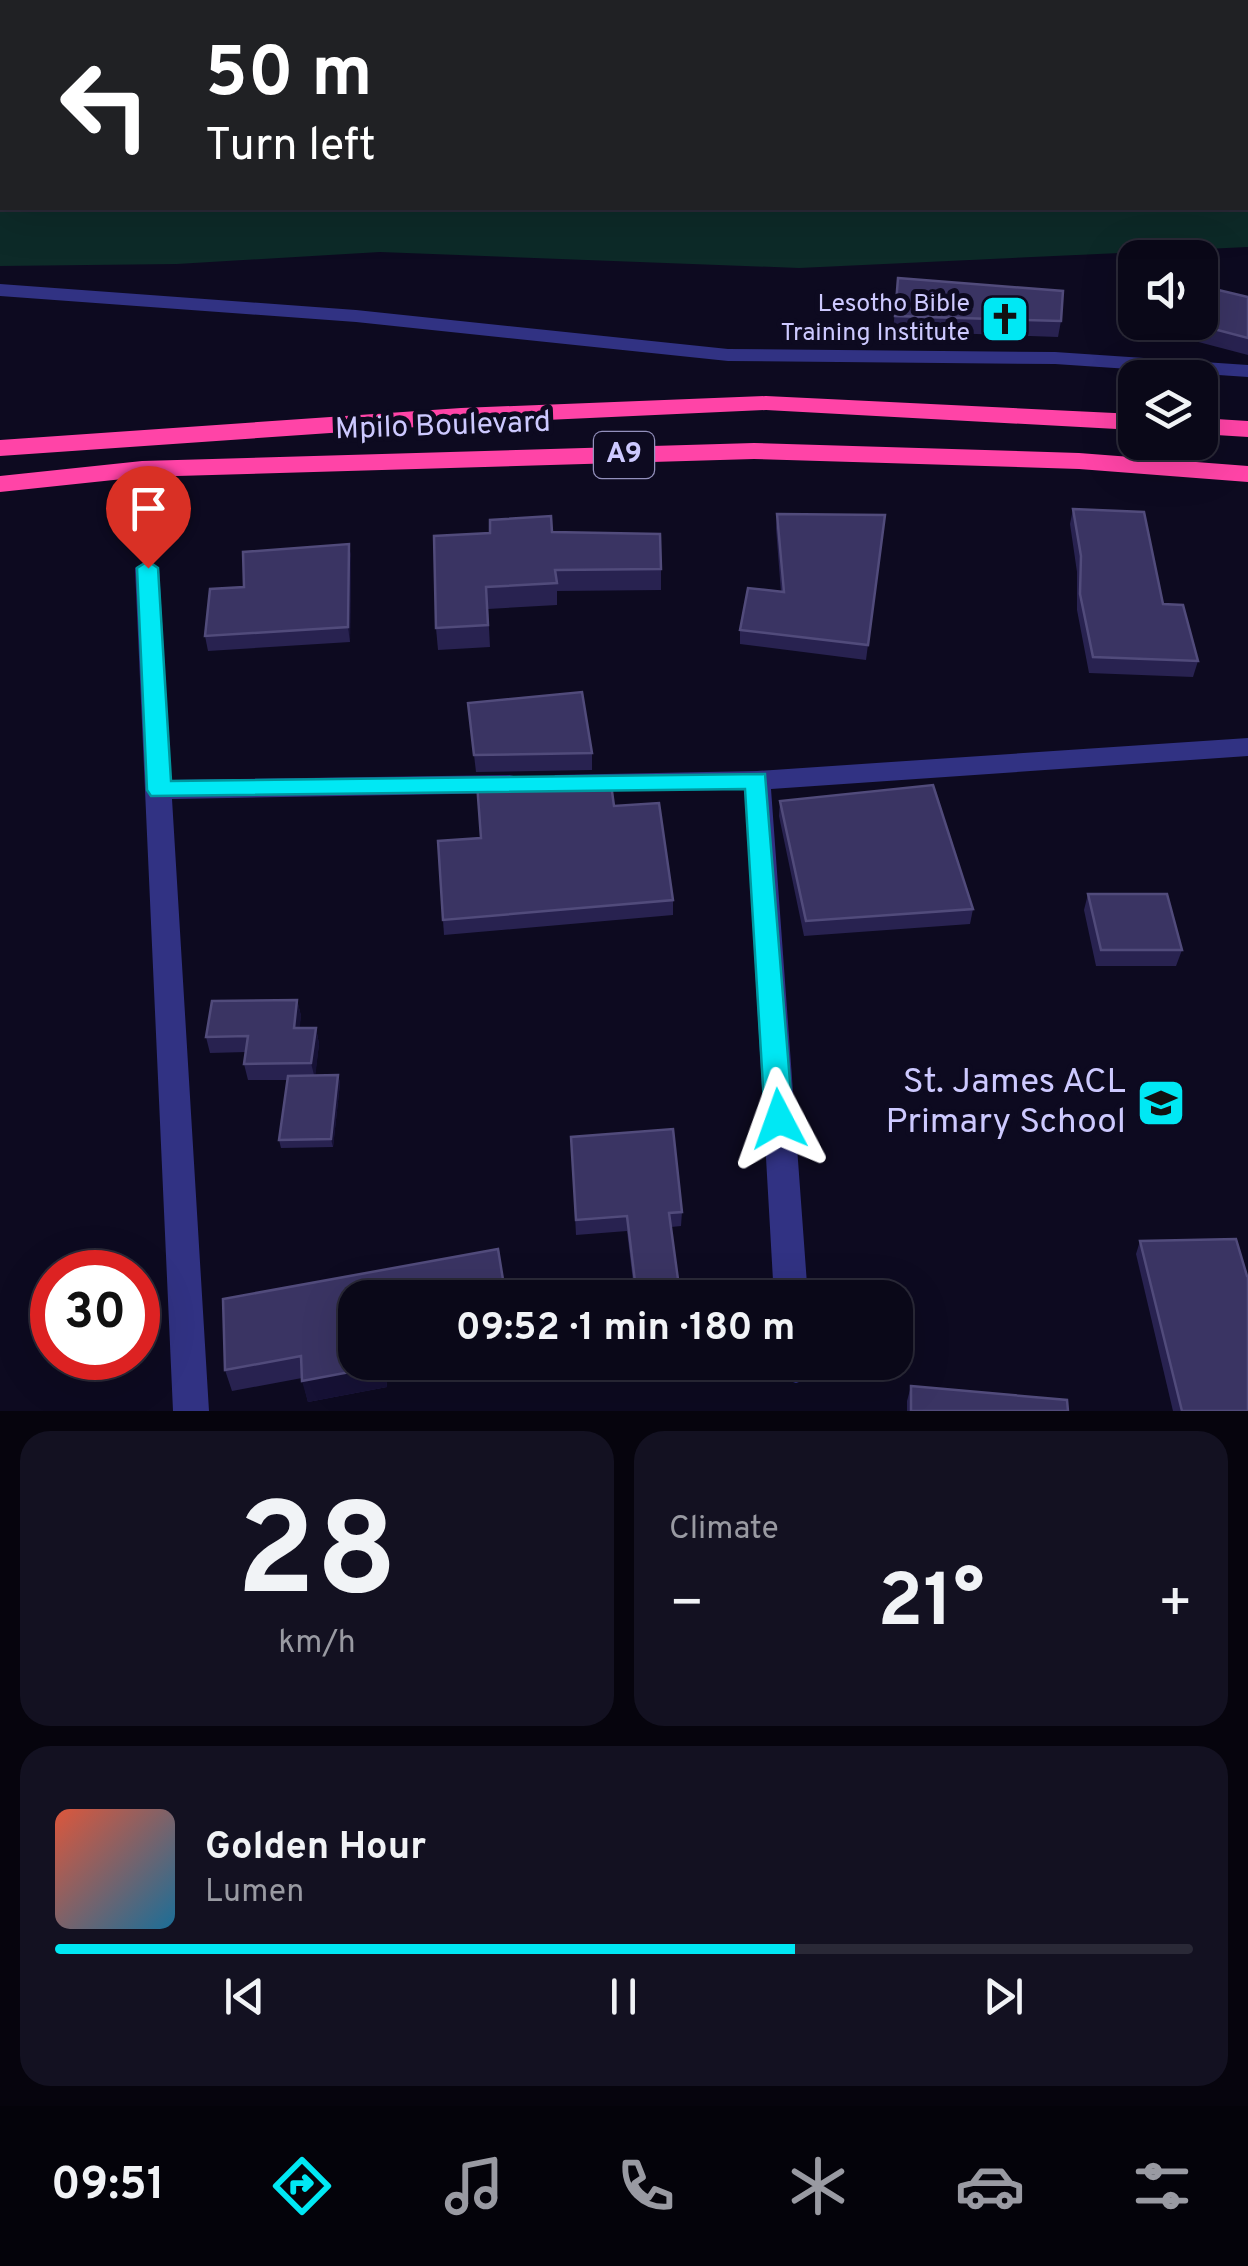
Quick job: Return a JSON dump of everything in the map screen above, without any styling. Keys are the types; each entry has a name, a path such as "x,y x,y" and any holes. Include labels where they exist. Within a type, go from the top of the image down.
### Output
{"highway":[{"name":"Mpilo Boulevard","path":"0,448 423,418 766,403 1118,421"},
{"path":"1218,428 1248,430"},
{"name":"Mpilo Boulevard","path":"0,484 142,469 754,451 1080,461 1248,474"}],"street":[{"path":"0,290 337,314 728,355 1055,358 1248,371"},
{"path":"148,568 191,1411"},
{"path":"159,790 757,780 1248,747"},
{"path":"757,780 790,1280"}],"path":[{"path":"142,469 148,568"}],"green space":[{"path":"0,210 1248,210 1248,247 1218,248 1218,240 1118,240 1118,253 799,268 380,252 177,264 0,266"}],"building":[{"path":"898,278 1063,291 1061,321 895,316"},
{"path":"1218,290 1248,297 1248,338 1218,330"},
{"path":"1073,509 1144,512 1163,604 1183,605 1198,661 1093,657 1080,594 1081,556"},
{"path":"777,514 885,515 868,645 740,630 748,588 784,592"},
{"path":"551,516 552,532 660,534 661,569 555,570 557,583 486,587 488,625 436,628 434,536 490,533 490,520"},
{"path":"349,544 348,627 205,636 210,589 244,587 243,552"},
{"path":"582,692 592,753 474,755 468,703"},
{"path":"596,781 597,785 611,784 614,806 659,803 673,900 443,920 438,841 481,838 477,783"},
{"path":"933,785 973,909 806,921 780,801"},
{"path":"1088,894 1167,894 1182,950 1101,950"},
{"path":"297,1000 294,1028 316,1028 311,1063 244,1064 248,1036 206,1037 212,1001"},
{"path":"338,1075 331,1139 279,1140 288,1076"},
{"path":"673,1129 682,1212 669,1213 678,1280 635,1280 627,1216 576,1220 571,1137"},
{"path":"1236,1239 1248,1276 1248,1411 1182,1411 1140,1241"},
{"path":"498,1249 503,1280 338,1280 338,1374 302,1381 301,1356 225,1370 223,1299"},
{"path":"911,1386 1067,1400 1068,1411 911,1411"}],"place":[{"name":"Lesotho Bible Training Institute","path":"1005,319"},
{"name":"St. James ACL Primary School","path":"1161,1103"}],"route":[{"path":"148,568 159,790 757,780 779,1119"}]}
